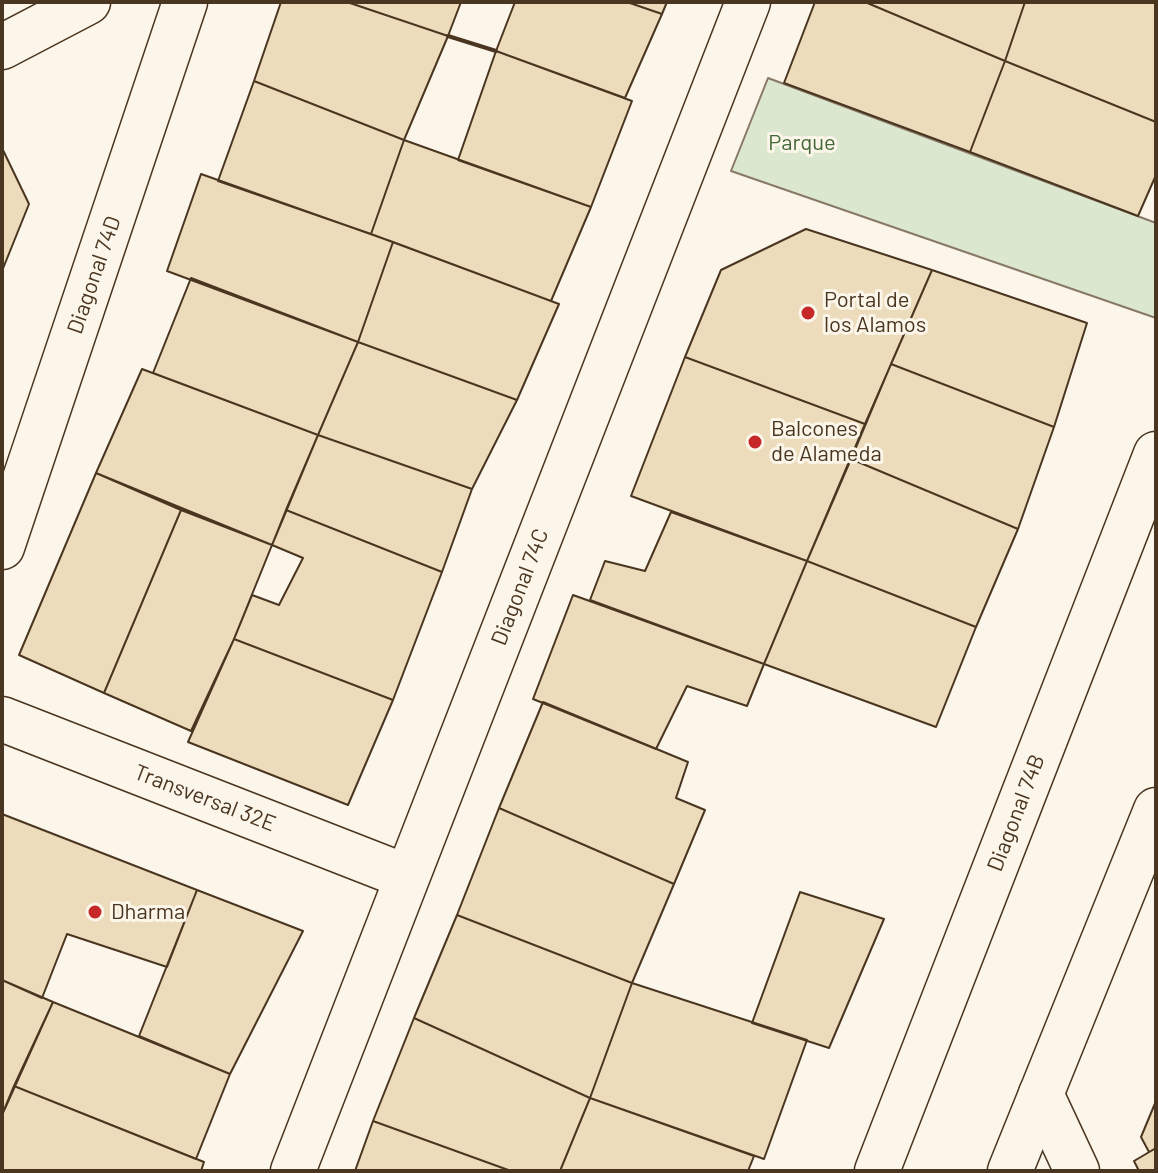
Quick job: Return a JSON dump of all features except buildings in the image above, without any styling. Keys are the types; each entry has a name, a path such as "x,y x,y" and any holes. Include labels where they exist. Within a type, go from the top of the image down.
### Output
{"street":[{"path":"2,47 88,2"},
{"name":"Diagonal 74D","path":"2,547 185,2"},
{"name":"Diagonal 74C","path":"293,1171 748,2"},
{"name":"Diagonal 74B","path":"877,1171 1156,454"},
{"name":"Transversal 32E","path":"2,719 407,877"},
{"path":"1010,1171 1156,810"},
{"path":"1041,1094 1077,1171"}],"green space":[{"name":"Parque","path":"768,78 1156,223 1156,318 731,171"}],"wall":[{"path":"448,36 496,51"}],"place":[{"name":"Portal de los Alamos","path":"808,313"},
{"name":"Balcones de Alameda","path":"755,442"},
{"name":"Dharma","path":"95,912"}]}
